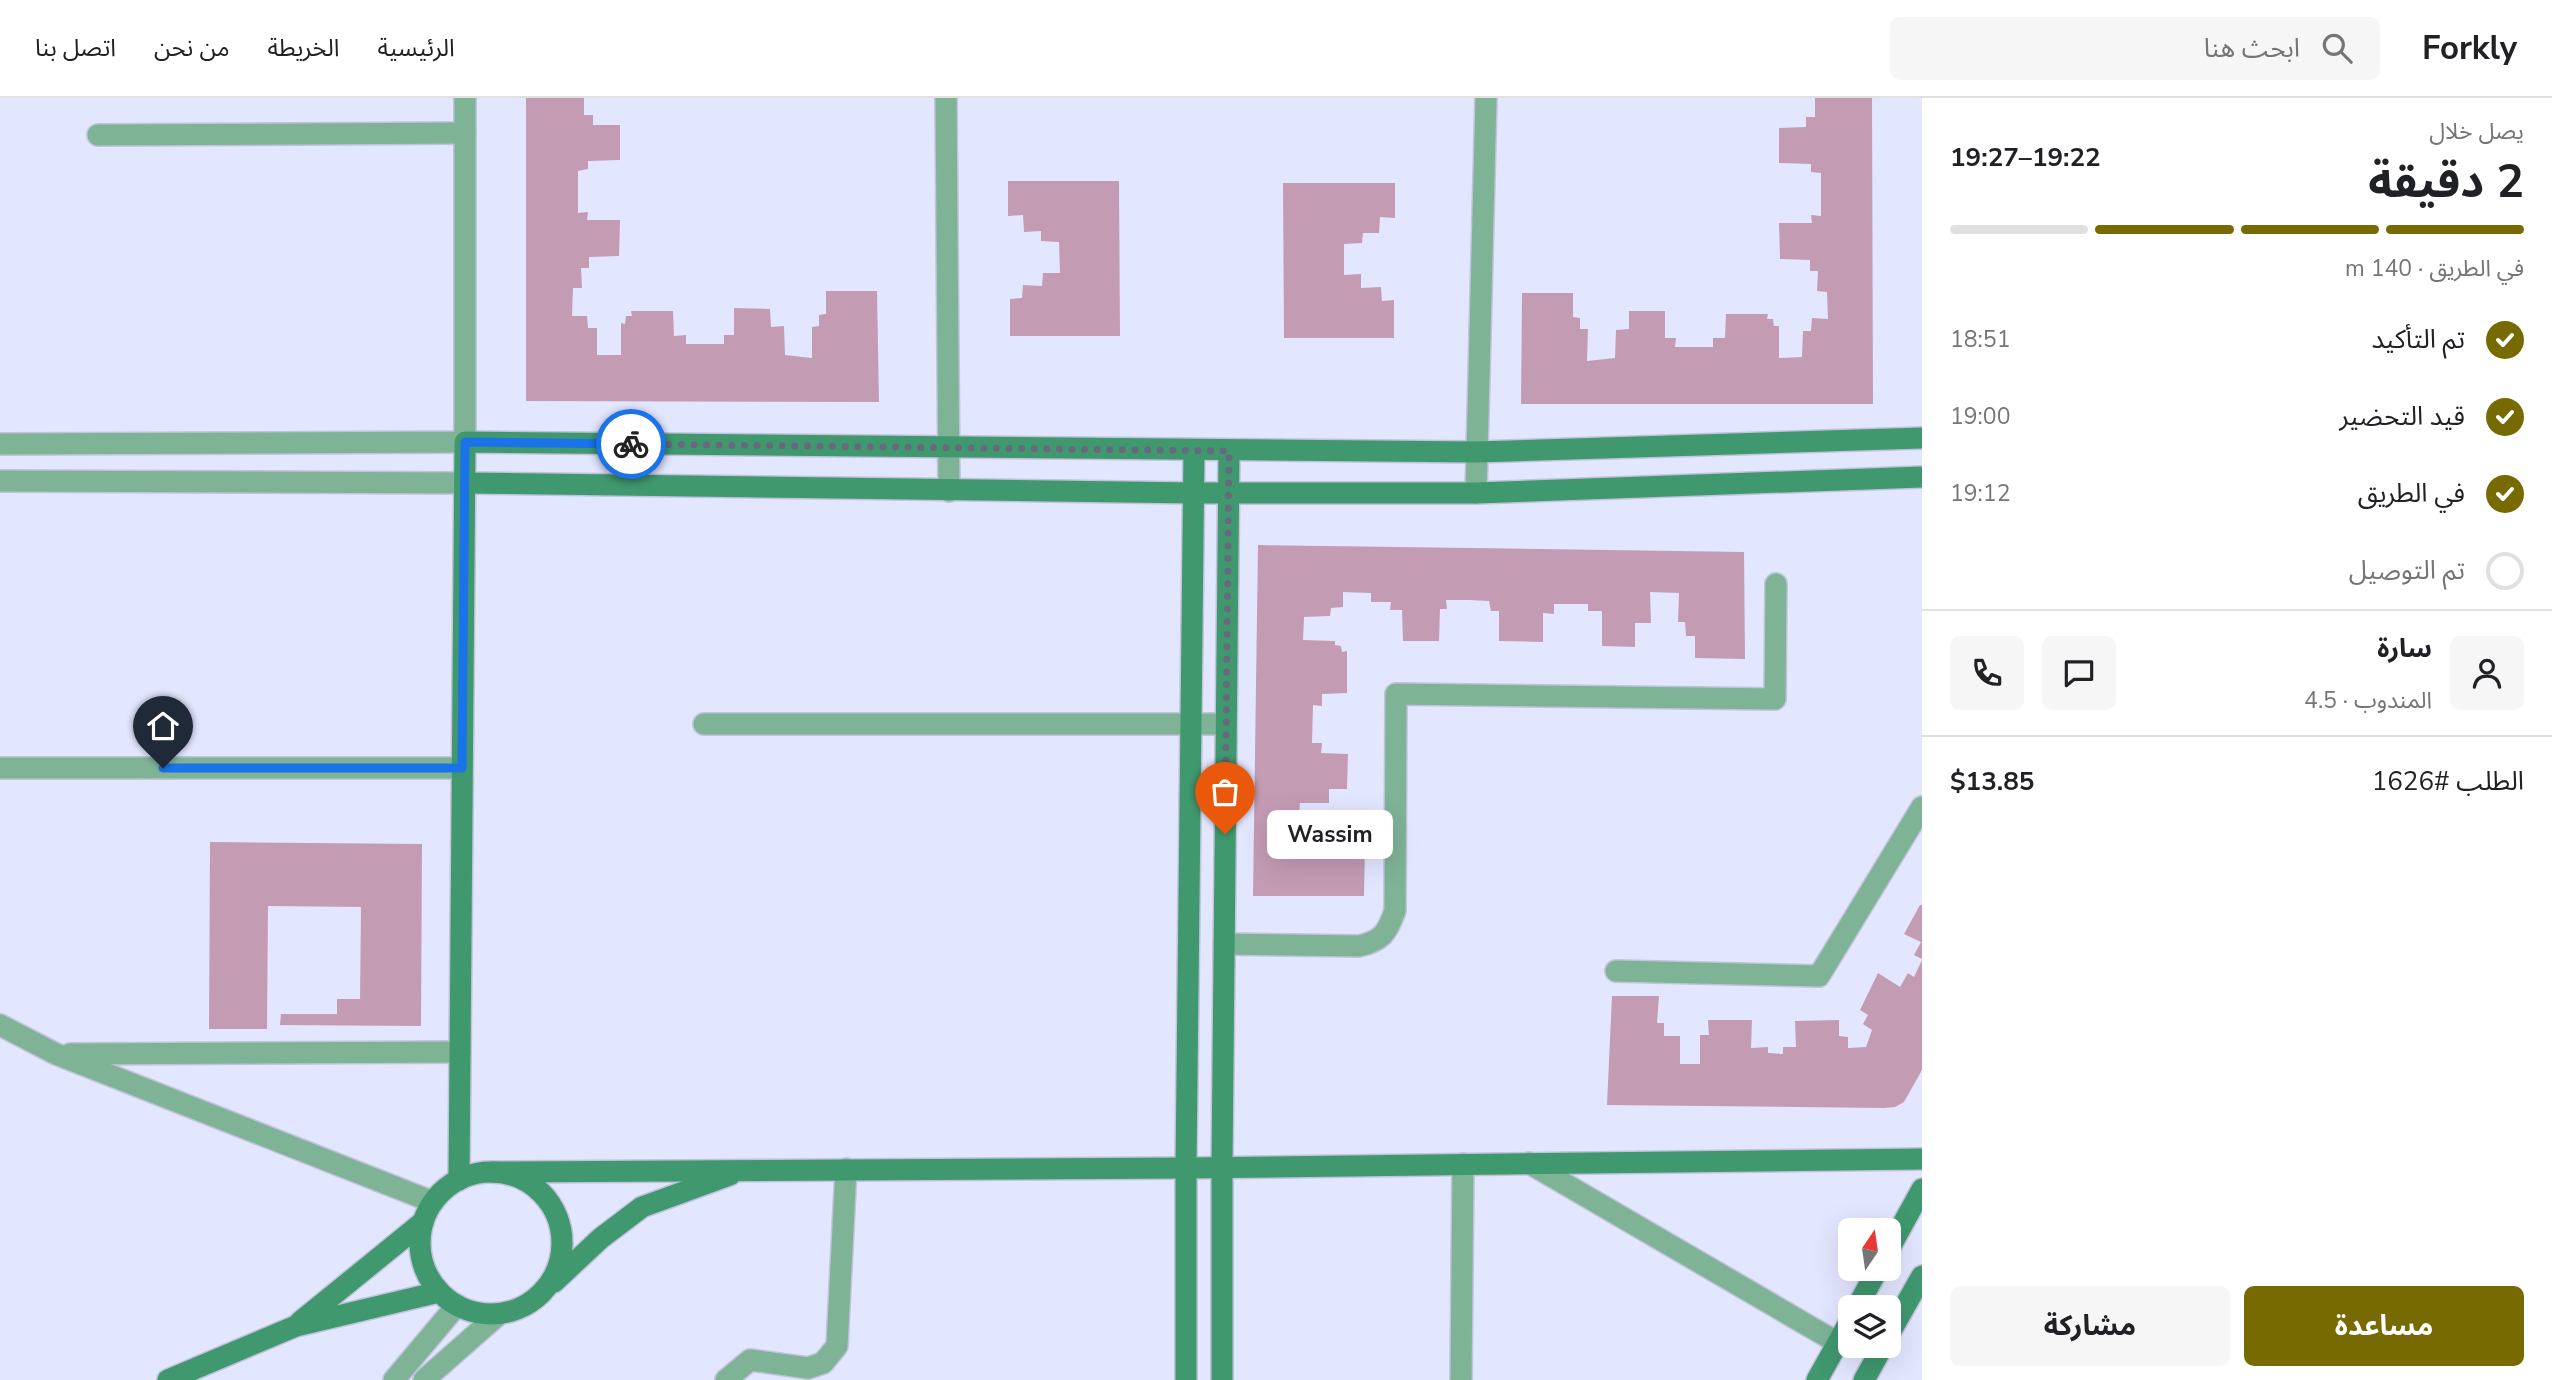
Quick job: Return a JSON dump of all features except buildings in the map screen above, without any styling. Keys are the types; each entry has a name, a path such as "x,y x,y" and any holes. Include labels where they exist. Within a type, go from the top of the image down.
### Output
{"street":[{"path":"459,1180 465,483 465,98"},
{"path":"946,98 949,491"},
{"path":"1476,493 1486,98"},
{"path":"98,135 465,133"},
{"path":"0,444 465,442 1476,452 1922,438"},
{"path":"1186,1380 1194,450"},
{"path":"1222,1380 1229,451"},
{"path":"0,481 465,483 1194,493 1476,493 1922,477"},
{"path":"1224,944 1359,946 1375,943 1389,929 1395,911 1396,694 1774,699 1776,584"},
{"path":"704,724 1226,724"},
{"path":"0,768 462,768"},
{"path":"1616,971 1819,976 1922,807"},
{"path":"0,1024 57,1054 433,1202"},
{"path":"57,1054 460,1052"},
{"path":"499,1314 457,1305 439,1292 422,1259 420,1237 423,1222 433,1202 445,1189 475,1174 1922,1159"},
{"path":"1528,1163 1838,1343 1817,1380"},
{"path":"1461,1380 1463,1164"},
{"path":"424,1380 499,1314 522,1307 542,1293 601,1238 642,1207 745,1170"},
{"path":"726,1380 750,1360 808,1368 816,1366 823,1363 837,1346 846,1170"},
{"path":"493,1172 516,1176 537,1188 552,1206 561,1227 562,1251 556,1274 542,1293"},
{"path":"1901,1227 1922,1189"},
{"path":"296,1326 423,1222"},
{"path":"1901,1313 1922,1276"},
{"path":"168,1380 296,1326 439,1292"},
{"path":"394,1380 457,1305"},
{"path":"1864,1380 1876,1358"}],"way so far":[{"path":"631,444 1229,451 1225,834"}],"place":[{"name":"Wassim","path":"1225,834"}],"route":[{"path":"163,768 462,768 465,442 631,444"}]}
